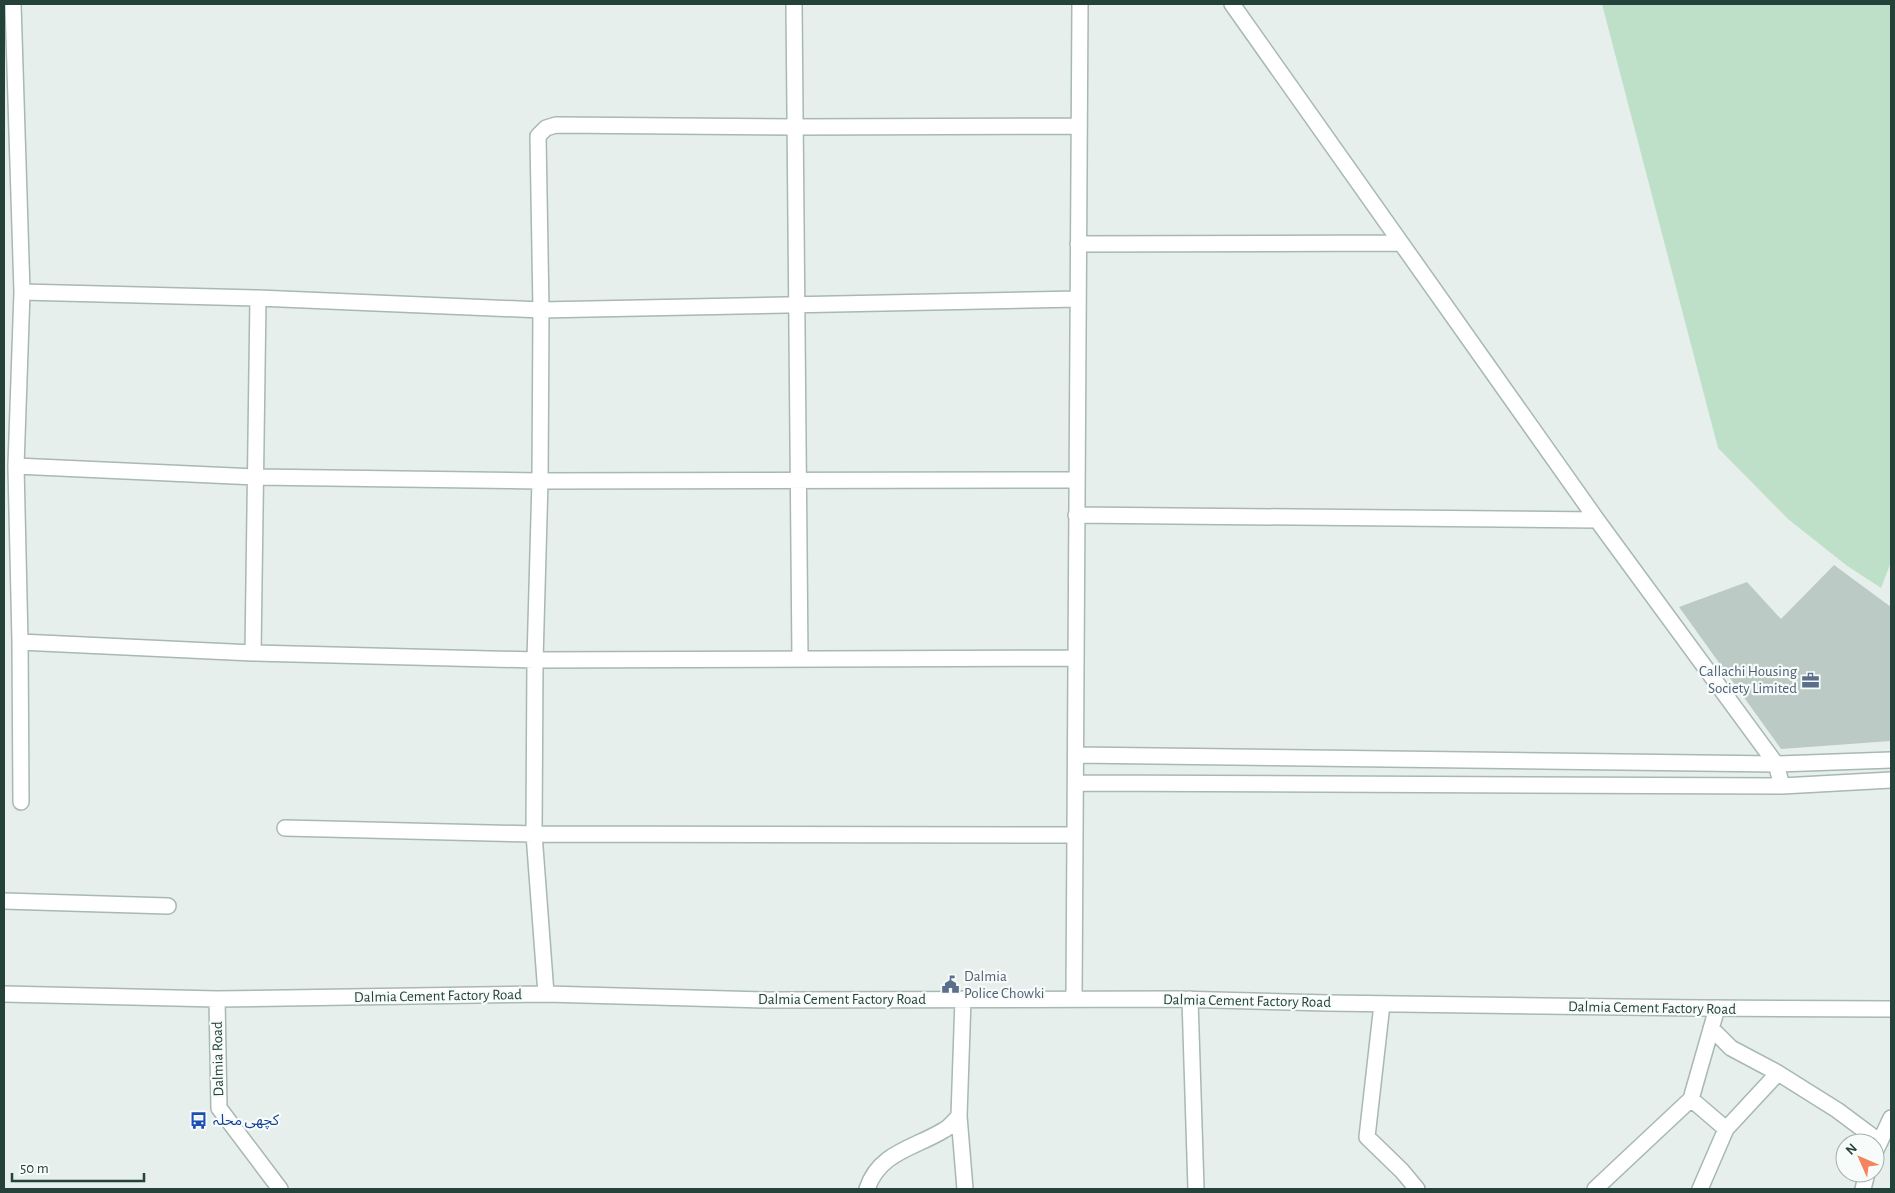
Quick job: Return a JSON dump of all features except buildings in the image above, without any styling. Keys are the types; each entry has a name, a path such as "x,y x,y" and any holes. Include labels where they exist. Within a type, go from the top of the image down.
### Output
{"street":[{"path":"14,4 22,292 16,466 21,802"},
{"path":"794,4 800,659"},
{"path":"1074,999 1080,4"},
{"path":"1232,4 1597,520 1776,764 1782,786"},
{"path":"546,994 534,834 541,310 538,136 546,128 556,125 795,127 1079,126"},
{"path":"1078,244 1401,243"},
{"path":"22,292 258,298 541,310 1078,299"},
{"path":"253,653 258,298"},
{"path":"16,466 256,477 540,481 1077,480"},
{"path":"1076,515 1597,520"},
{"path":"20,642 253,653 535,660 1075,658"},
{"path":"1076,755 1776,764 1891,760"},
{"path":"1169,783 1170,756"},
{"path":"1076,783 1782,786 1891,780"},
{"path":"286,828 534,834 1074,835"},
{"path":"4,901 168,906"},
{"name":"Dalmia Cement Factory Road","path":"4,994 217,999 546,994 767,1000 1190,999 1382,1004 1891,1009"},
{"name":"Dalmia Road","path":"217,999 219,1108 280,1189"},
{"path":"963,999 959,1116 965,1189"},
{"path":"1190,999 1196,1189"},
{"path":"1382,1004 1367,1137 1402,1171 1417,1189"},
{"path":"1595,1189 1691,1099 1716,1008"},
{"path":"1711,1028 1731,1048 1778,1073 1837,1110 1863,1133"},
{"path":"1700,1189 1726,1129 1778,1073"},
{"path":"1691,1099 1726,1129"},
{"path":"868,1189 872,1176 890,1157 946,1129 959,1116"},
{"path":"1884,1133 1891,1118"}],"green space":[{"path":"1602,4 1891,4 1891,562 1881,588 1846,565 1788,519 1718,448"}],"place":[{"name":"Callachi Housing Society Limited","path":"1811,680"},
{"name":"Dalmia Police Chowki","path":"950,985"},
{"name":"کچھی محلہ","path":"199,1120"}]}
